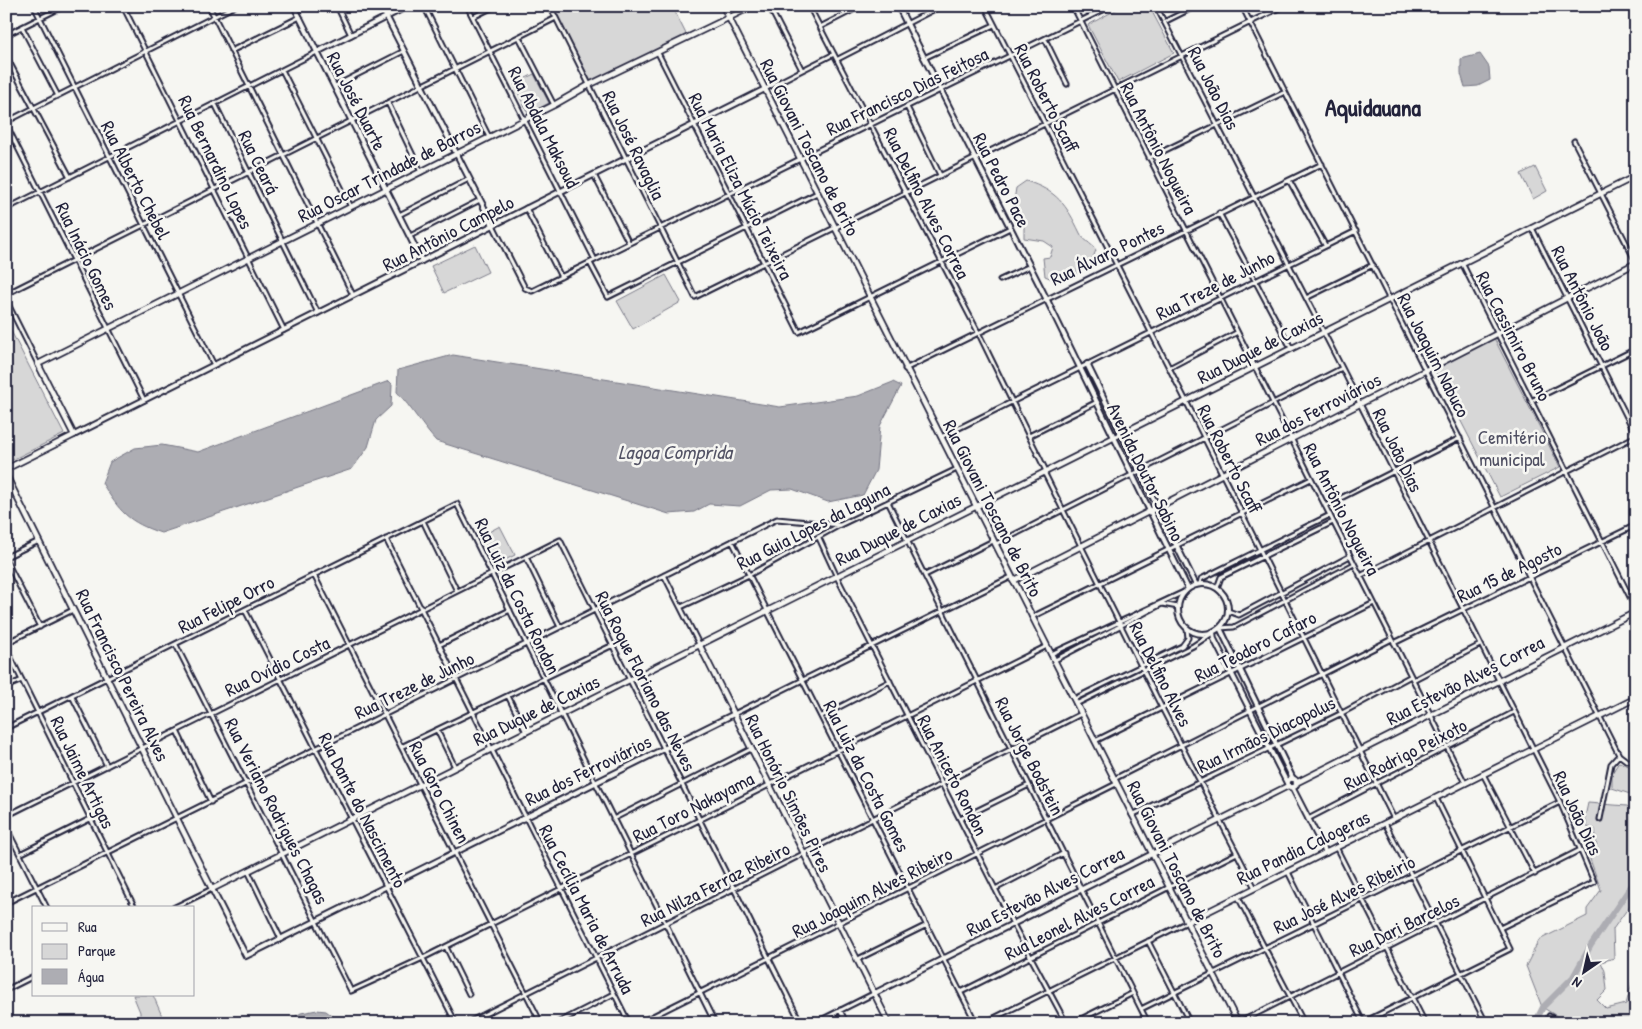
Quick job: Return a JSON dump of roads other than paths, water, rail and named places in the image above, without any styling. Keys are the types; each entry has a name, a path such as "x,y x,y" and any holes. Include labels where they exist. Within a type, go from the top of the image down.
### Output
{"main road":[{"name":"Rua Giovani Toscano de Brito","path":"723,6 1238,1023"},
{"name":"Rua Oscar Trindade de Barros","path":"38,364 489,138 590,85 753,6"},
{"name":"Rua Duque de Caxias","path":"212,889 631,680 699,644 837,577 1045,470 1121,434 1636,176"},
{"name":"Rua dos Ferroviários","path":"1012,579 1158,508 1636,262"},
{"path":"6,469 74,436 38,364"},
{"name":"Rua Francisco Pereira Alves","path":"6,474 109,678 212,889"},
{"name":"Rua Estevão Alves Correa","path":"1152,854 1566,647 1636,610"},
{"name":"Rua Honório Simões Pires","path":"699,644 803,855 889,1023"},
{"name":"Rua Pandia Calogeras","path":"1187,922 1636,698"}],"street":[{"name":"Rua Alberto Chebel","path":"34,6 214,365"},
{"path":"6,35 64,6"},
{"name":"Rua Bernardino Lopes","path":"123,6 284,330"},
{"path":"209,6 353,296"},
{"path":"6,123 235,6"},
{"name":"Rua José Duarte","path":"294,6 422,261"},
{"path":"337,6 352,35"},
{"path":"381,6 493,225"},
{"path":"6,209 408,6"},
{"path":"424,6 489,138"},
{"name":"Rua Abdala Maksoud","path":"467,6 595,260"},
{"path":"473,17 495,6"},
{"name":"Rua José Ravaglia","path":"550,6 694,296 763,262"},
{"path":"769,6 802,70"},
{"name":"Rua Delfino Alves Correa","path":"809,6 978,332"},
{"path":"820,27 861,6"},
{"name":"Rua Pedro Pace","path":"898,6 1080,367"},
{"path":"838,59 941,6"},
{"name":"Rua Roberto Scaff","path":"985,6 1152,333 1394,818"},
{"name":"Rua Antônio Nogueira","path":"1073,6 1253,367 1465,783"},
{"name":"Rua Francisco Dias Feitosa","path":"493,225 527,290 532,291 1111,6"},
{"name":"Rua João Dias","path":"1156,6 1324,332 1560,802 1594,882 1500,928"},
{"path":"1164,22 1196,6"},
{"name":"Rua Joaquim Nabuco","path":"1242,6 1620,755"},
{"path":"763,262 1283,6"},
{"path":"231,51 300,17"},
{"path":"6,294 317,140 556,18"},
{"path":"924,58 994,25"},
{"path":"22,27 58,96"},
{"path":"519,37 554,105"},
{"path":"1045,39 1067,84"},
{"path":"334,86 404,52"},
{"name":"Rua Maria Eliza Múcio Teixeira","path":"658,53 799,332 870,297"},
{"name":"Rua Antônio Campelo","path":"74,436 834,54"},
{"path":"6,56 70,177"},
{"path":"282,70 351,207"},
{"path":"1149,158 1285,92"},
{"path":"388,103 421,172"},
{"name":"Rua Ceará","path":"215,104 318,313"},
{"path":"907,107 940,175"},
{"name":"Rua Inácio Gomes","path":"6,123 144,400"},
{"path":"1574,141 1636,262"},
{"name":"Rua Álvaro Pontes","path":"906,369 1046,298 1322,164"},
{"path":"594,174 629,243"},
{"path":"399,215 469,178"},
{"path":"1288,180 1325,246"},
{"path":"590,263 608,297 817,193"},
{"path":"410,236 480,200"},
{"path":"526,208 561,277"},
{"path":"1219,213 1291,348"},
{"path":"870,297 1010,228"},
{"name":"Rua Antônio João","path":"1532,228 1636,435"},
{"name":"Rua Treze de Junho","path":"1080,367 1356,231"},
{"name":"Rua Cassimiro Bruno","path":"1462,263 1636,610"},
{"path":"1306,298 1373,265"},
{"path":"1000,280 1030,266"},
{"path":"6,300 38,364"},
{"name":"Rua Delfino Alves","path":"978,332 1081,547 1255,888"},
{"path":"1169,368 1236,333"},
{"path":"1531,401 1636,349"},
{"name":"Avenida Doutor Sabino","path":"1087,364 1176,546 1198,585"},
{"path":"941,437 1080,367"},
{"name":"Avenida Doutor Sabino","path":"1080,367 1187,590"},
{"path":"925,575 1063,510 1342,368"},
{"path":"1029,436 1097,402"},
{"path":"1360,576 1636,435"},
{"path":"1325,506 1460,438"},
{"name":"Rua Guia Lopes da Laguna","path":"681,607 749,575 840,525 957,469"},
{"path":"1032,617 1311,479"},
{"name":"Rua Jorge Bodstein","path":"888,502 1148,1023"},
{"name":"Rua Felipe Orro","path":"6,728 457,504"},
{"name":"Rua Luiz da Costa Rondon","path":"457,504 560,715 715,1023"},
{"path":"1198,585 1201,579 1330,515"},
{"name":"Rua Treze de Junho","path":"6,903 777,519 840,525"},
{"path":"423,521 457,591"},
{"path":"1217,588 1221,577 1333,522"},
{"name":"Rua 15 de Agosto","path":"1394,643 1636,525"},
{"name":"Rua Aniceto Rondon","path":"819,538 1013,924 1066,1023"},
{"name":"Rua Cecília Maria de Arruda","path":"386,539 629,1023"},
{"name":"Rua Ovídio Costa","path":"6,816 560,540"},
{"name":"Rua Roque Floriano das Neves","path":"560,540 801,1023"},
{"path":"40,541 6,559 40,627"},
{"name":"Rua Luiz da Costa Gomes","path":"732,541 976,1023"},
{"path":"1228,611 1239,615 1350,556"},
{"path":"526,557 560,627"},
{"path":"1220,628 1234,627 1354,564"},
{"name":"Rua Goro Chinen","path":"314,574 541,1023"},
{"name":"Rua Honório Simões Pires","path":"664,575 699,644"},
{"name":"Rua dos Ferroviários","path":"212,889 246,956 943,611 1012,579"},
{"path":"1051,654 1198,585 1217,588 1226,598 1227,617 1220,628 1193,646 1075,702"},
{"path":"1187,590 1178,607 1179,615 1187,629 1194,633 1212,633"},
{"name":"Rua Teodoro Cafaro","path":"1095,741 1374,603"},
{"path":"1054,661 1162,604 1178,607"},
{"path":"6,643 74,610"},
{"name":"Rua Dante do Nascimento","path":"245,610 456,1023"},
{"path":"439,644 510,610"},
{"path":"1220,628 1276,744 1308,819 1326,853"},
{"path":"1075,702 1186,642 1187,629"},
{"path":"1212,633 1268,747 1292,783"},
{"path":"1249,711 1392,639"},
{"name":"Rua Veriano Rodrigues Chagas","path":"176,645 351,991"},
{"path":"402,747 613,645"},
{"name":"Rua Irmãos Diacopolus","path":"1132,815 1480,645"},
{"name":"Rua Toro Nakayama","path":"351,991 446,947 1046,646"},
{"name":"Rua Jaime Artigas","path":"6,648 134,906"},
{"path":"6,688 22,680"},
{"path":"822,716 890,681"},
{"path":"72,696 107,766"},
{"path":"508,696 526,732"},
{"name":"Rua Joaquim Alves Ribeiro","path":"639,1023 978,854 1181,745 1249,711"},
{"name":"Rua Rodrigo Peixoto","path":"1308,819 1514,712"},
{"name":"Rua Nilza Ferraz Ribeiro","path":"467,1023 1081,714"},
{"path":"437,730 455,767"},
{"path":"177,731 211,802"},
{"path":"613,819 751,749"},
{"path":"1600,819 1611,764 1620,755 1627,760 1636,761"},
{"path":"1483,774 1535,874"},
{"path":"960,819 1029,785"},
{"path":"1288,872 1363,1022 1510,949 1436,798"},
{"name":"Rua José Alves Ribeirio","path":"1141,1009 1560,802"},
{"path":"20,854 90,819"},
{"path":"1385,823 1483,1017"},
{"path":"6,826 45,906"},
{"path":"1336,848 1425,1023"},
{"name":"Rua Dari Barcelos","path":"1238,1023 1388,949 1580,850"},
{"path":"995,888 1064,853"},
{"name":"Rua Leonel Alves Correa","path":"960,992 1237,853"},
{"name":"Rua Estevão Alves Correa","path":"815,1023 1152,854"},
{"path":"248,870 281,939"},
{"name":"Rua Duque de Caxias","path":"177,906 212,889"},
{"path":"1238,896 1304,1023"},
{"name":"Rua Pandia Calogeras","path":"984,1023 1187,922"},
{"path":"856,960 927,925"},
{"path":"1148,941 1190,1023"},
{"path":"446,947 468,994"},
{"path":"6,990 32,977"},
{"path":"1073,1023 1133,993"},
{"path":"556,1023 614,994"},
{"path":"840,1010 846,1023"},
{"path":"1549,1016 1559,1022"}],"water":[{"path":"1480,54 1489,67 1490,80 1478,86 1465,87 1461,74 1461,59"},
{"name":"Lagoa Comprida","path":"453,355 780,407 858,396 893,382 901,386 880,426 876,470 863,495 828,502 792,489 771,490 740,506 709,504 694,512 669,514 436,441 397,392 398,370"},
{"path":"389,381 392,384 391,406 376,420 368,447 352,469 161,533 140,525 126,515 114,502 102,483 110,462 135,448 162,445 198,452"},
{"path":"317,1010 326,1011 342,1023 284,1023 301,1013"}],"waterway":[{"path":"1532,1023 1538,1017 1543,1007 1573,977 1591,945 1636,879"}],"district":[{"name":"Aquidauana","path":"1373,108"}],"park label":[{"name":"Cemitério municipal","path":"1512,448"}]}
